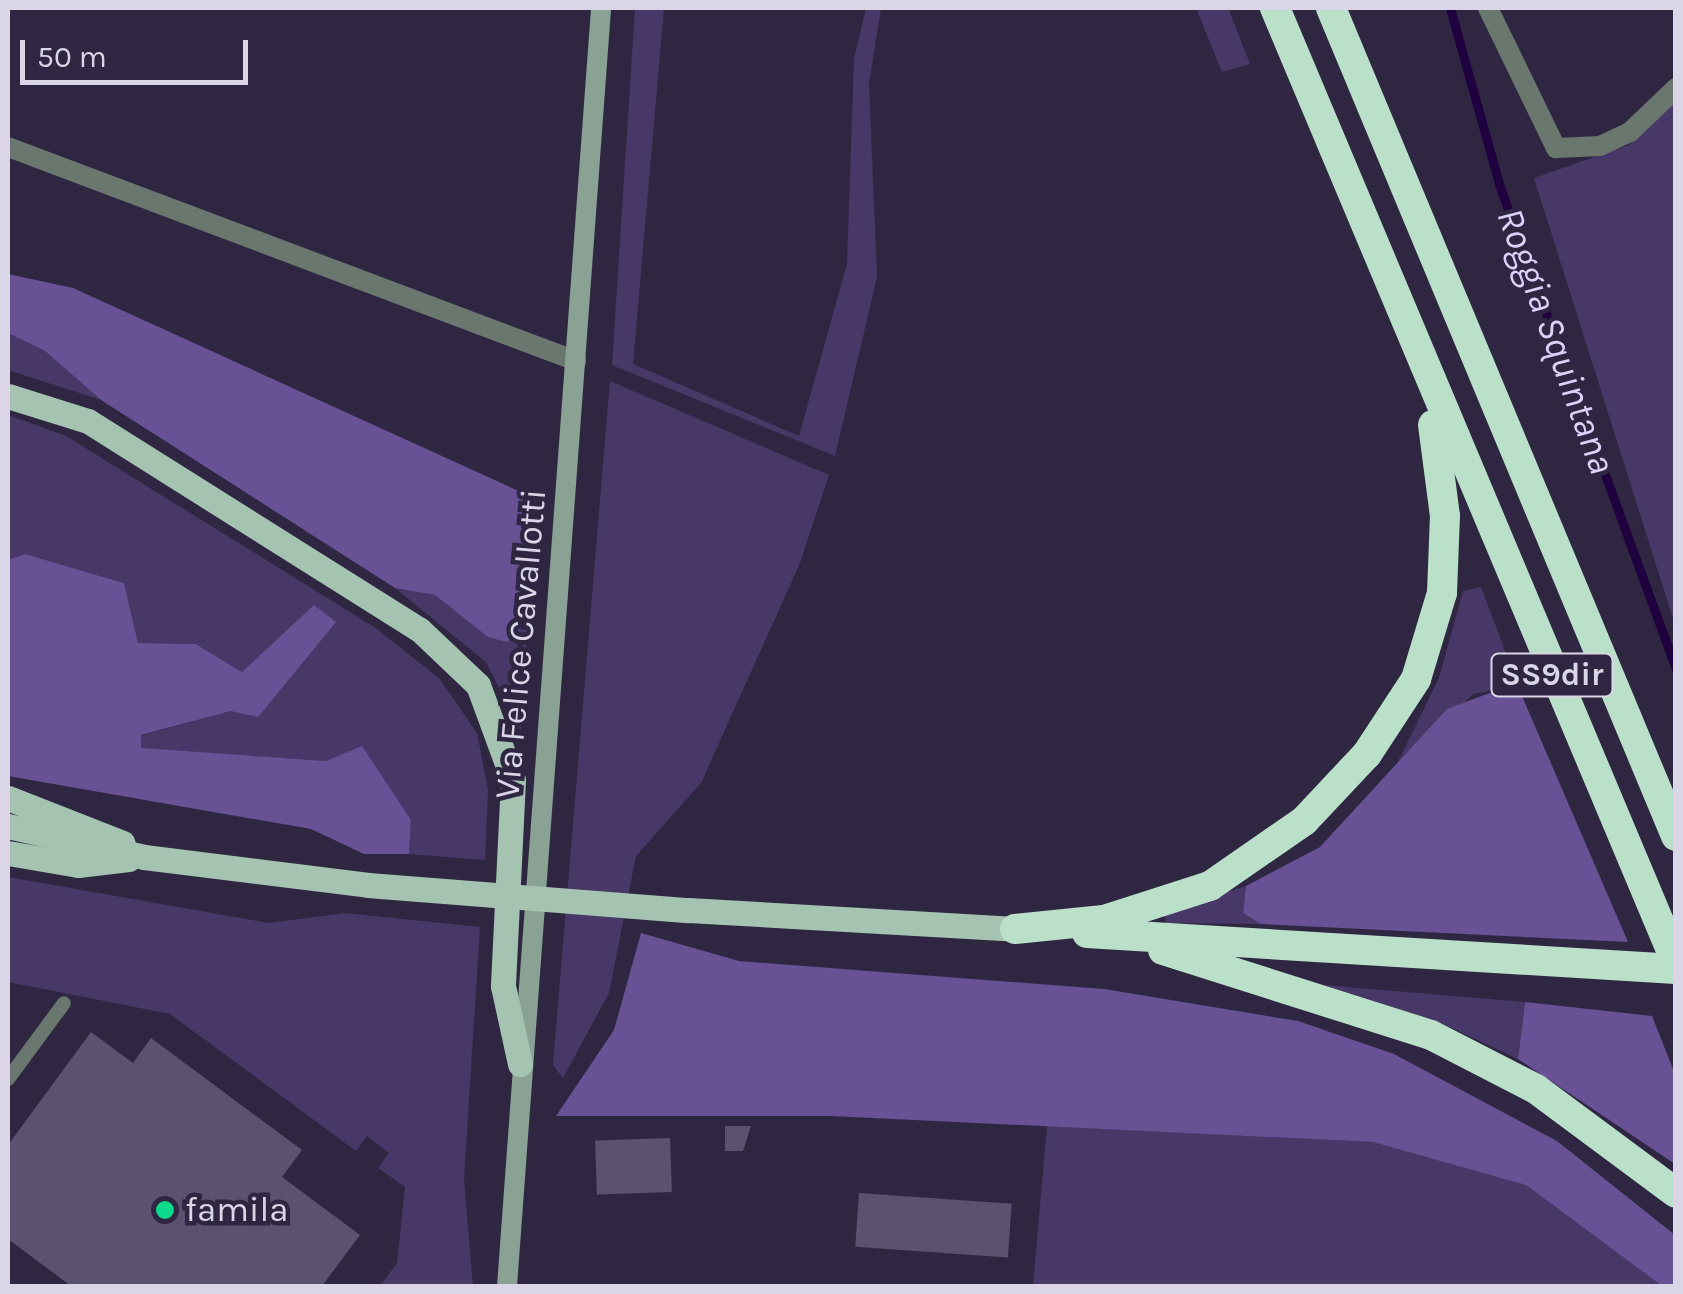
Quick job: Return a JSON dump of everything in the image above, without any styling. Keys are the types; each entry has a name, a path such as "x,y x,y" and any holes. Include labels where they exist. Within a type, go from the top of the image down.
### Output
{"highway":[{"name":"SS9dir","path":"1276,8 1428,387 1676,966"},
{"name":"SS9dir","path":"1331,8 1676,836"},
{"path":"1014,929 1104,920 1210,886 1304,822 1368,754 1416,679 1442,592 1445,516 1428,387"},
{"path":"1014,929 1676,966"},
{"path":"1112,935 1431,1036 1536,1089 1676,1194"}],"main road":[{"path":"8,396 88,421 420,630 478,684 513,780 503,986 520,1064"},
{"path":"8,798 91,825 144,856"},
{"path":"8,826 144,856 368,885 688,910 1014,929"},
{"path":"8,853 78,865 144,856"}],"street":[{"name":"Via Felice Cavallotti","path":"507,1286 520,1064 602,8"},
{"path":"1488,8 1556,148 1600,146 1630,132 1676,88"},
{"path":"8,146 576,360"}],"lane":[{"path":"8,1079 64,1004"}],"shaded area":[{"path":"635,8 664,8 633,364 799,436 847,264 854,59 866,8 881,8 869,84 877,277 835,456 612,365"},
{"path":"1196,8 1228,8 1250,64 1222,72"},
{"path":"1675,101 1675,625 1534,178 1629,145"},
{"path":"8,274 73,288 534,498 528,620 507,642 488,637 435,595 395,588 101,400 45,351 8,333"},
{"path":"8,333 45,351 101,400 8,370"},
{"path":"610,381 829,475 800,563 701,783 636,856 609,993 563,1078 553,1065"},
{"path":"8,415 66,436 374,627 439,678 477,733 488,790 485,860 409,854 411,820 362,747 326,761 141,749 140,736 231,711 315,605 242,672 196,644 138,643 124,583 25,554 8,560"},
{"path":"25,554 124,583 138,643 196,644 242,672 314,605 336,622 258,717 231,711 141,735 141,748 326,761 362,746 411,820 409,854 364,854 311,829 8,776 8,560"},
{"path":"1481,587 1522,696 1503,688 1473,694 1389,780 1439,678 1463,591"},
{"path":"395,588 435,595 506,642 528,620 521,731 486,662"},
{"path":"1503,688 1522,696 1628,942 1261,924 1243,913 1246,886 1320,847 1447,709"},
{"path":"8,877 269,923 345,913 480,927 464,1179 473,1286 380,1286 397,1263 405,1187 378,1168 389,1153 367,1136 356,1151 170,1014 8,982"},
{"path":"1246,886 1243,913 1261,924 1166,923 1164,910"},
{"path":"641,933 739,961 1104,989 1298,1021 1394,1054 1557,1141 1675,1235 1675,1286 1662,1286 1526,1185 1373,1142 831,1116 556,1116 614,1030"},
{"path":"1324,985 1525,1002 1518,1059 1439,1022"},
{"path":"1525,1002 1652,1016 1675,1074 1675,1164 1518,1059"},
{"path":"1047,1126 1373,1142 1443,1157 1526,1185 1662,1286 1033,1286"}],"building":[{"path":"91,1032 133,1063 151,1038 302,1150 282,1177 360,1235 322,1286 71,1286 8,1239 8,1145"},
{"path":"725,1126 751,1126 743,1151 725,1151"},
{"path":"670,1138 672,1192 597,1195 595,1141"},
{"path":"859,1193 1012,1204 1008,1258 855,1247"}],"waterway":[{"name":"Roggia Squintana","path":"1450,8 1500,187 1676,669"}],"place":[{"name":"famila","path":"165,1210"}]}
